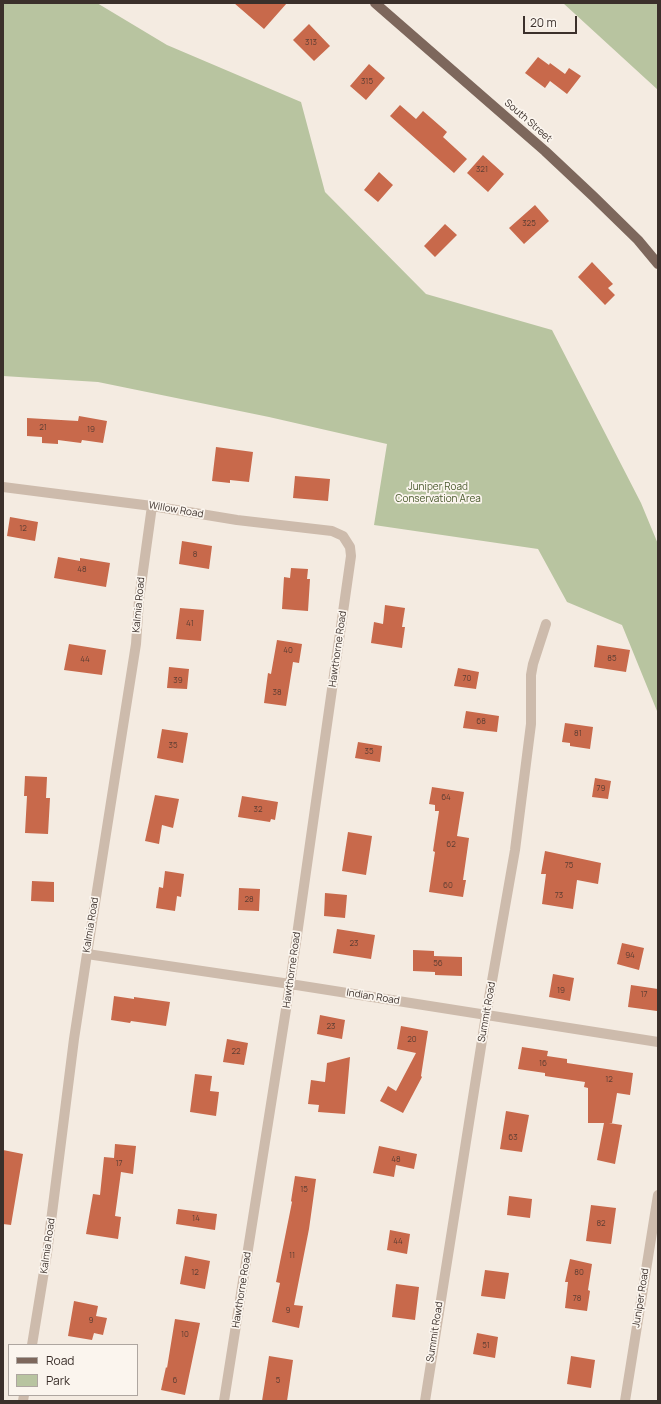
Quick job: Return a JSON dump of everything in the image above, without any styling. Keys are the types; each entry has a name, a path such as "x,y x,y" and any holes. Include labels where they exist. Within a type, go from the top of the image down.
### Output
{"main road":[{"name":"South Street","path":"375,3 545,151 638,240 658,264"}],"street":[{"name":"Willow Road","path":"3,487 152,506 218,518 332,531 340,534 346,539"},
{"name":"Kalmia Road","path":"32,1344 47,1253 74,1040 136,644 139,600 152,506"},
{"name":"Hawthorne Road","path":"224,1401 290,984 351,556 350,546 346,539"},
{"name":"Summit Road","path":"424,1401 486,1015 515,850 531,724 531,681 533,664 546,624"},
{"name":"Indian Road","path":"87,954 290,984 658,1042"},
{"name":"Juniper Road","path":"625,1401 658,1195"}],"green space":[{"name":"Juniper Road Conservation Area","path":"3,3 97,3 167,45 301,102 325,192 426,294 552,330 641,503 658,544 658,724 657,711 622,625 567,602 538,549 374,525 387,444 269,417 98,382 3,376"},
{"path":"563,3 658,3 658,90"}],"building":[{"path":"234,3 287,3 264,29"},
{"path":"309,24 330,46 314,61 293,40"},
{"path":"538,57 549,65 550,63 565,74 569,68 581,76 567,94 550,81 545,88 525,73"},
{"path":"369,64 385,78 366,100 350,86"},
{"path":"400,105 416,119 423,111 447,132 443,137 467,159 454,173 390,116"},
{"path":"483,155 504,174 488,192 467,173"},
{"path":"379,172 393,185 378,202 364,190"},
{"path":"535,205 549,221 524,244 509,228"},
{"path":"445,224 457,235 435,257 424,246"},
{"path":"592,262 613,284 608,288 615,295 605,305 578,277"},
{"path":"79,416 107,421 103,443 82,440 81,443 58,440 58,444 42,443 42,437 27,436 27,418 78,421"},
{"path":"216,447 253,452 249,482 230,480 230,483 212,481"},
{"path":"295,476 330,479 328,501 293,498"},
{"path":"10,517 38,522 35,541 7,536"},
{"path":"182,541 212,546 209,569 179,564"},
{"path":"58,557 80,561 80,558 110,563 106,587 54,578"},
{"path":"291,568 308,569 307,579 310,579 308,611 282,609 284,577 290,578"},
{"path":"385,605 405,608 402,627 405,627 402,648 371,643 374,622 383,624"},
{"path":"180,608 204,610 201,641 176,639"},
{"path":"277,640 302,644 299,663 293,662 286,706 264,703 268,673 271,674"},
{"path":"69,644 106,650 102,675 64,670"},
{"path":"597,645 630,650 626,672 594,667"},
{"path":"169,667 189,669 187,689 167,688"},
{"path":"458,668 479,672 476,689 454,686"},
{"path":"466,711 499,716 497,732 463,728"},
{"path":"565,723 593,727 590,749 570,746 570,743 562,742"},
{"path":"162,729 188,733 183,763 157,758"},
{"path":"358,742 382,746 380,762 355,758"},
{"path":"25,776 47,777 46,798 50,798 48,834 25,833 27,796 24,796"},
{"path":"595,778 611,781 608,799 592,797"},
{"path":"432,787 464,792 457,836 469,838 463,880 466,880 463,897 429,892 439,811 435,811 435,805 429,804"},
{"path":"155,795 179,799 173,828 162,825 159,844 145,841"},
{"path":"242,796 278,802 275,820 271,819 270,822 238,817"},
{"path":"348,832 372,836 366,875 342,871"},
{"path":"545,851 601,863 598,884 577,880 573,909 542,904 546,874 541,874"},
{"path":"165,871 184,874 181,897 177,896 175,911 156,908 159,887 163,888"},
{"path":"32,881 54,882 54,902 31,901"},
{"path":"239,888 260,889 259,911 238,910"},
{"path":"325,893 347,895 345,918 324,916"},
{"path":"337,929 375,935 371,959 333,953"},
{"path":"622,943 644,948 639,970 617,964"},
{"path":"413,950 434,951 434,956 462,957 462,976 435,975 435,972 413,971"},
{"path":"553,974 574,978 570,1001 549,997"},
{"path":"631,985 658,989 657,1011 628,1007"},
{"path":"114,996 170,1002 166,1026 111,1020"},
{"path":"320,1015 345,1020 342,1039 317,1034"},
{"path":"401,1026 428,1031 422,1077 403,1113 380,1101 388,1086 396,1091 416,1053 397,1049"},
{"path":"227,1039 248,1043 244,1065 223,1062"},
{"path":"522,1047 548,1051 547,1056 567,1059 567,1063 633,1073 630,1095 617,1093 612,1123 609,1123 622,1125 615,1164 597,1160 604,1123 588,1123 588,1088 584,1087 585,1082 545,1076 545,1073 518,1069"},
{"path":"350,1057 345,1114 318,1112 319,1105 308,1104 311,1080 325,1082 327,1063"},
{"path":"195,1074 212,1076 210,1091 219,1092 216,1116 190,1112"},
{"path":"506,1111 529,1115 522,1152 500,1149"},
{"path":"115,1144 136,1146 133,1174 121,1172 115,1216 121,1217 118,1239 86,1234 93,1194 100,1195 104,1157 114,1158"},
{"path":"379,1146 417,1154 414,1169 396,1165 394,1177 373,1173"},
{"path":"3,1150 23,1154 11,1225 3,1224"},
{"path":"295,1176 316,1179 309,1229 294,1305 303,1306 299,1328 272,1322 280,1283 276,1282 292,1202"},
{"path":"509,1196 532,1199 530,1218 507,1215"},
{"path":"591,1205 616,1208 611,1244 586,1241"},
{"path":"178,1209 217,1214 215,1230 176,1224"},
{"path":"390,1230 410,1234 407,1254 387,1250"},
{"path":"185,1256 210,1261 205,1289 180,1284"},
{"path":"570,1259 592,1264 588,1290 590,1291 587,1311 565,1308 568,1282 565,1282"},
{"path":"485,1270 509,1273 505,1299 481,1296"},
{"path":"396,1284 419,1287 415,1320 392,1317"},
{"path":"74,1301 98,1306 96,1316 107,1318 103,1335 94,1333 92,1340 68,1336"},
{"path":"175,1319 200,1323 185,1395 161,1390 166,1367 167,1368"},
{"path":"477,1333 498,1337 495,1358 473,1354"},
{"path":"269,1356 293,1360 287,1401 262,1401"},
{"path":"571,1356 595,1360 591,1388 567,1384"}]}
